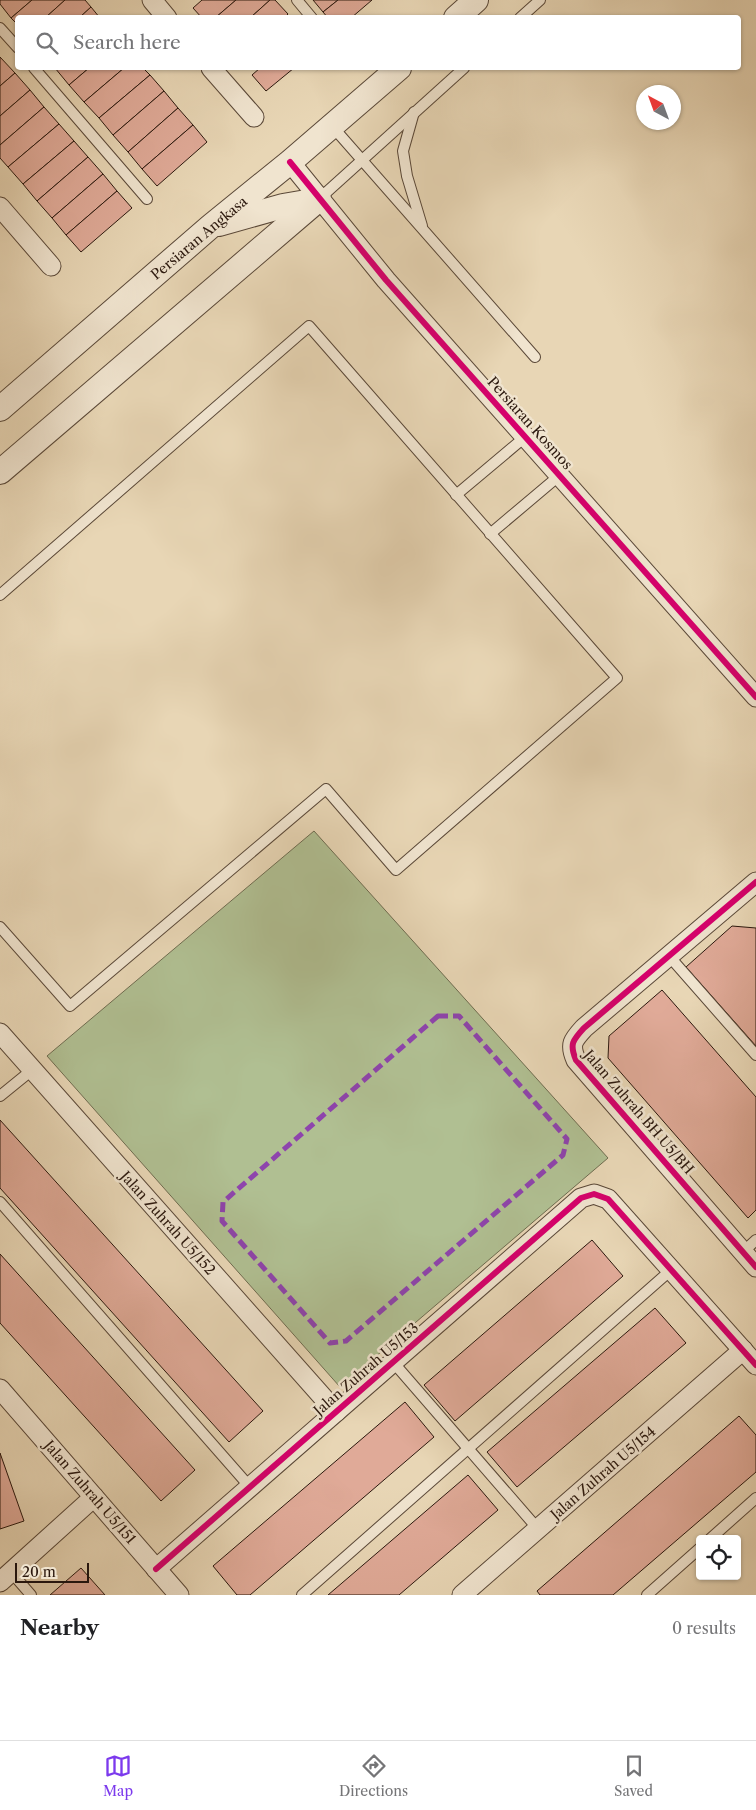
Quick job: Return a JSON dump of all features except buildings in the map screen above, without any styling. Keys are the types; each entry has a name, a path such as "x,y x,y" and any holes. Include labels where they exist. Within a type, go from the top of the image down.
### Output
{"street":[{"path":"152,0 164,15"},
{"path":"459,15 476,0"},
{"path":"213,70 254,117"},
{"name":"Persiaran Angkasa","path":"0,409 210,226 290,162 397,70"},
{"name":"Persiaran Kosmos","path":"290,162 386,280 756,696"},
{"path":"210,226 284,206 319,199"},
{"path":"0,472 319,199"},
{"path":"0,207 51,266"},
{"name":"Jalan Zuhrah BH U5/BH","path":"756,882 584,1028 572,1043 572,1051 576,1060 749,1246 756,1267"},
{"name":"Jalan Zuhrah U5/152","path":"0,1033 336,1412"},
{"name":"Jalan Zuhrah U5/153","path":"156,1569 581,1198 594,1194 608,1199 671,1270"},
{"path":"671,1270 756,1365"},
{"name":"Jalan Zuhrah U5/154","path":"468,1593 743,1350"},
{"name":"Jalan Zuhrah U5/151","path":"0,1389 179,1595"},
{"path":"6,1577 94,1497"}],"lane":[{"path":"297,0 310,15"},
{"path":"523,15 540,0"},
{"path":"0,28 15,45"},
{"path":"36,70 147,200"},
{"path":"319,199 414,111 462,70"},
{"path":"414,111 403,151 407,176 423,229"},
{"path":"332,126 535,357"},
{"path":"0,594 309,326 617,678 396,870 326,789 70,1006 0,927"},
{"path":"456,495 525,436"},
{"path":"490,534 560,475"},
{"path":"669,956 756,1055"},
{"path":"0,1096 32,1070"},
{"path":"0,1202 250,1487"},
{"path":"302,1595 671,1270"},
{"path":"394,1362 538,1530"},
{"path":"714,1535 756,1498"},
{"path":"647,1595 696,1552"},
{"path":"6,1577 31,1595"}],"green space":[{"path":"314,831 608,1158 340,1387 47,1056"}],"marked path":[{"path":"438,1016 459,1016 567,1139 563,1155 346,1341 330,1343 222,1221 223,1202 438,1016"}],"cycle path":[{"path":"290,162 386,280 756,697"},
{"path":"756,882 584,1028 573,1042 576,1060 756,1267"},
{"path":"156,1569 581,1198 594,1194 608,1199 756,1365"}]}
